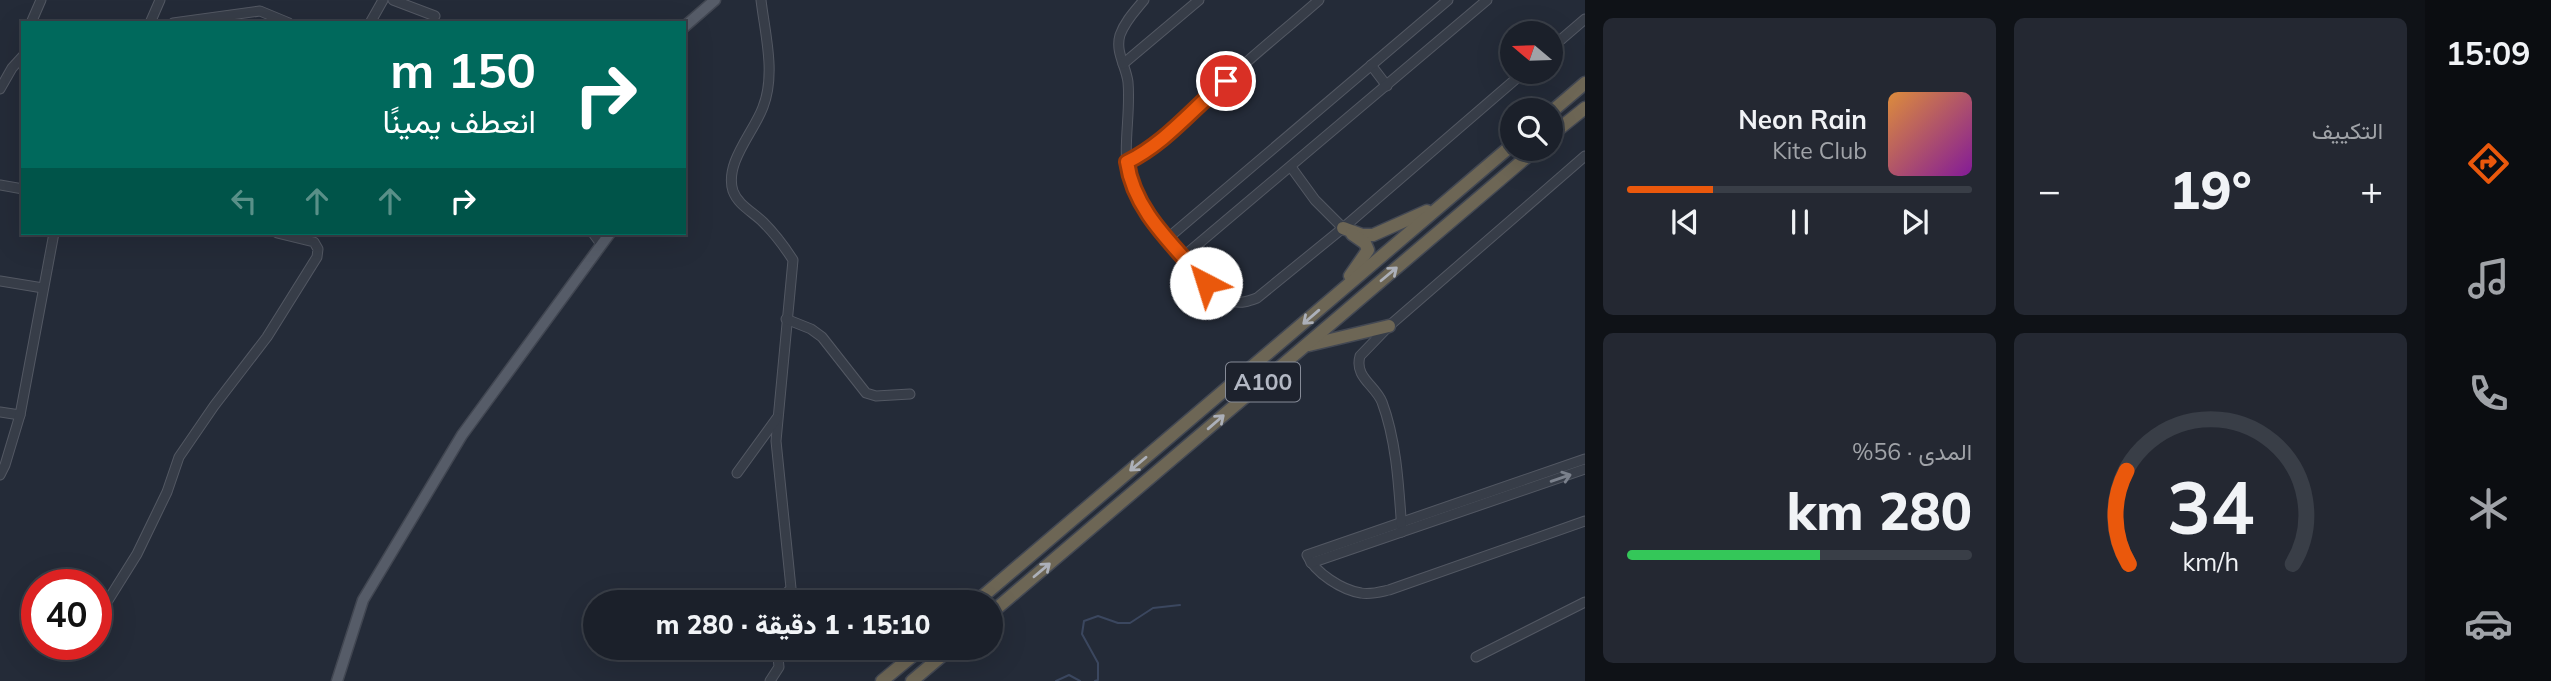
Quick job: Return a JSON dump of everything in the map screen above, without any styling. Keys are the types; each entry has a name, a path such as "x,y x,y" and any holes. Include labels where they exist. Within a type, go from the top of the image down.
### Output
{"highway":[{"path":"1563,102 1585,83"},
{"path":"1563,125 1585,107"},
{"name":"A100","path":"990,590 1500,155"},
{"name":"A100","path":"1003,603 1522,161"},
{"path":"1343,229 1362,235 1373,235 1446,202"},
{"path":"1331,300 1368,250 1365,243 1343,229"},
{"path":"1306,346 1389,326"},
{"path":"882,681 907,660"},
{"path":"912,681 937,660"}],"main road":[{"path":"686,25 715,0"},
{"path":"337,681 363,600 462,435 608,235"}],"street":[{"path":"32,21 41,0"},
{"path":"151,21 160,0"},
{"path":"371,21 383,0"},
{"path":"393,0 435,16"},
{"path":"761,0 768,89 763,108 732,172 733,190 738,201 780,240 793,260 776,441 789,590"},
{"path":"1144,0 1126,22 1120,37 1119,53 1128,82 1129,179 1142,208 1206,283 1235,302 1257,298 1343,229 1510,84"},
{"path":"1123,64 1199,0"},
{"path":"1127,162 1143,154 1187,118 1319,0"},
{"path":"1168,238 1448,0"},
{"path":"1184,256 1487,0"},
{"path":"188,21 260,11 284,21"},
{"path":"1563,38 1585,19"},
{"path":"0,89 21,58"},
{"path":"1371,65 1387,86"},
{"path":"1401,527 1387,418 1379,397 1361,375 1358,366 1362,351 1585,156"},
{"path":"1291,167 1315,200 1343,229"},
{"path":"0,185 21,189"},
{"path":"0,475 20,415 54,235"},
{"path":"112,594 137,554 167,492 179,457 267,337 317,257 318,249 314,242 285,235"},
{"path":"594,235 601,244"},
{"path":"0,281 43,288"},
{"path":"786,319 811,329 822,337 866,393 876,396 910,394"},
{"path":"0,412 20,415"},
{"path":"737,473 778,416"},
{"path":"1585,459 1309,559 1350,590 1376,593 1585,521"},
{"path":"1401,527 1585,469"},
{"path":"1476,657 1585,602"},
{"path":"770,681 779,667 778,660"}],"waterway":[{"path":"1095,681 1098,680 1098,663 1082,634 1084,621 1098,616 1118,623 1130,623 1153,608 1180,605"},
{"path":"1056,681 1069,675 1080,681"}],"route":[{"path":"1206,283 1142,208 1129,179 1127,162 1143,154 1226,81"}]}
